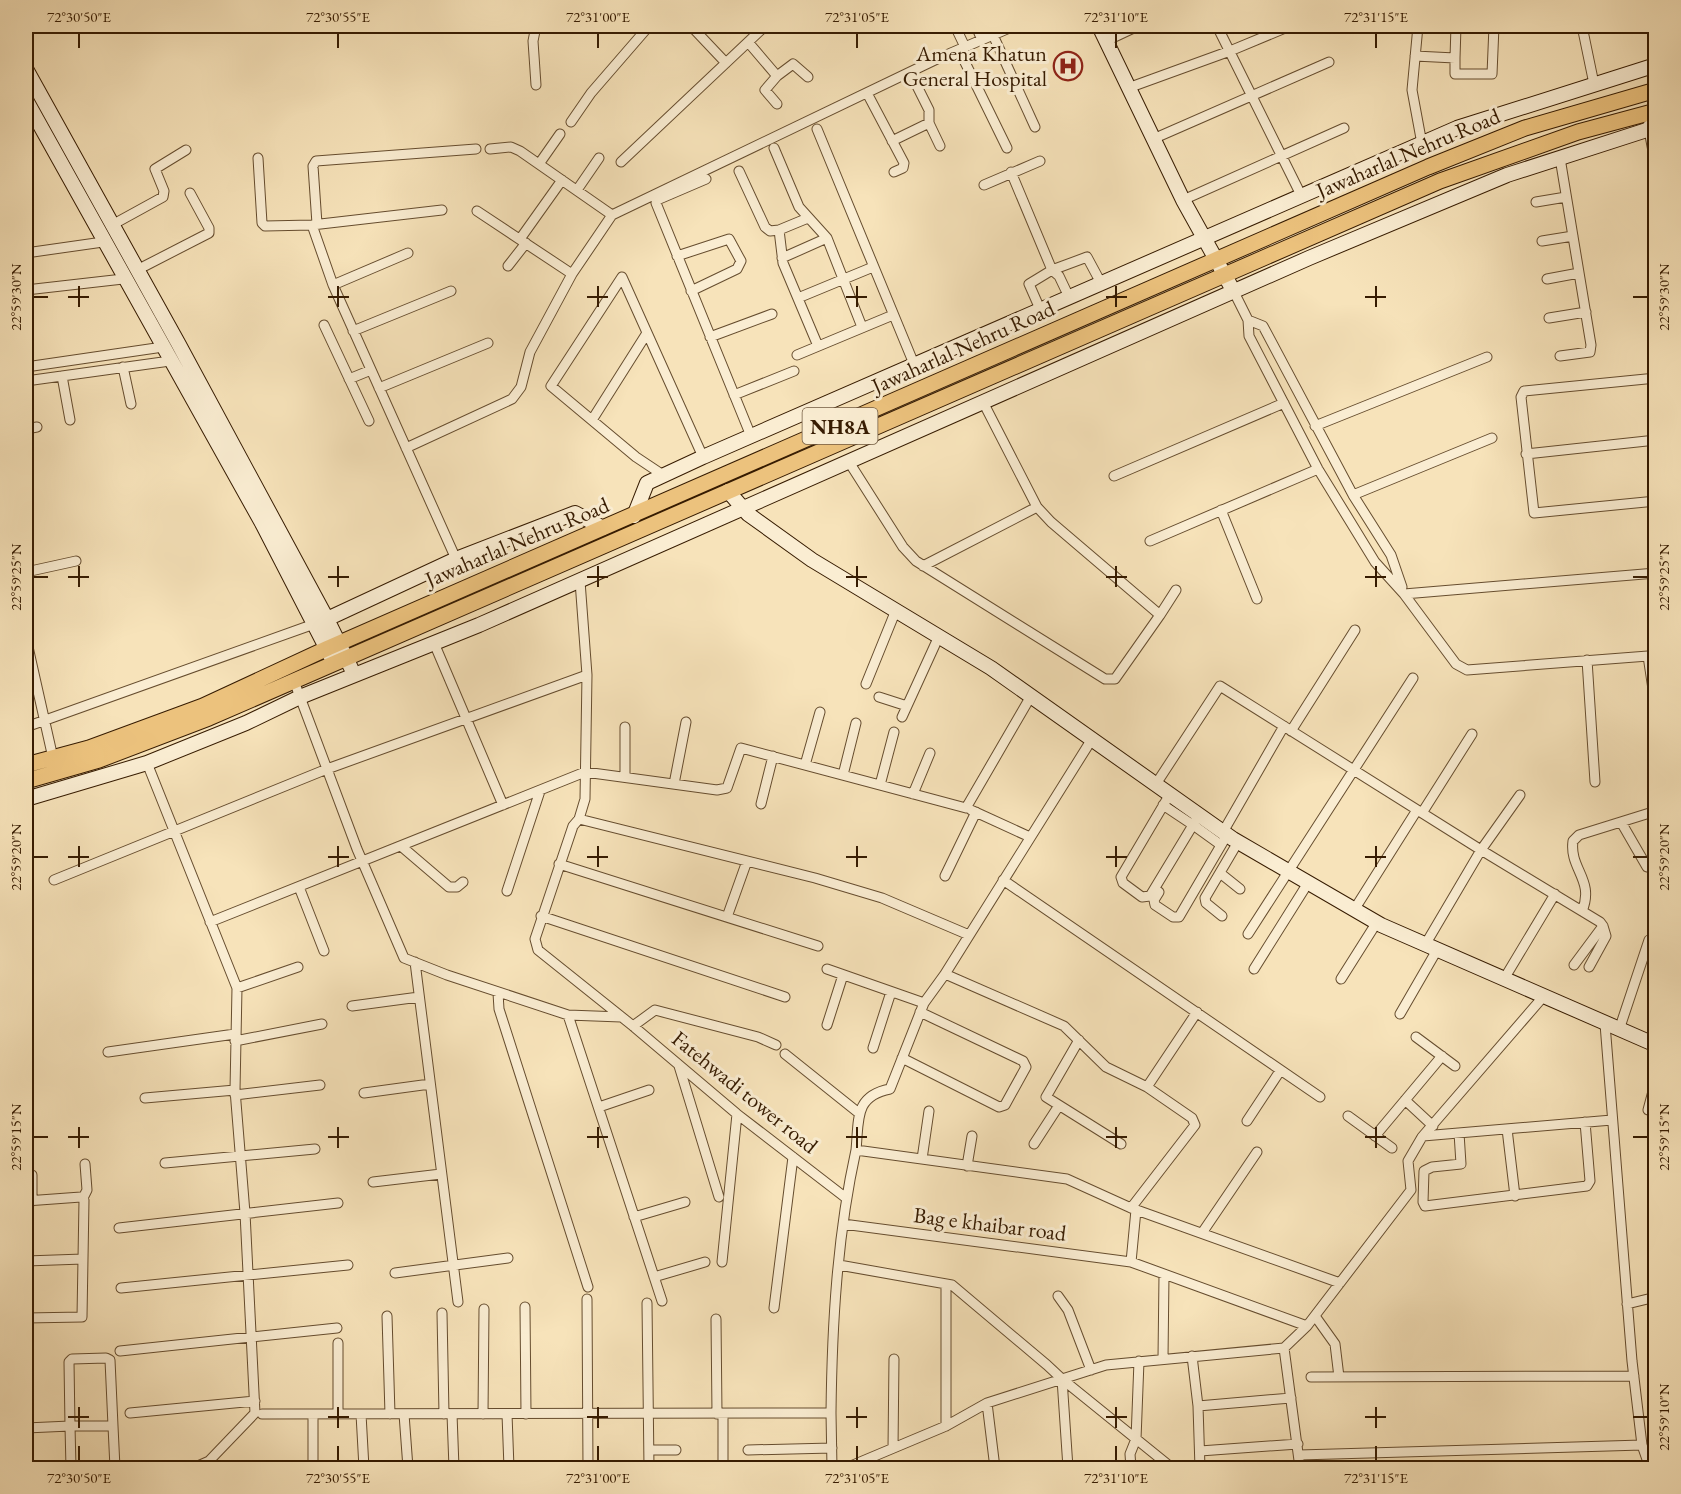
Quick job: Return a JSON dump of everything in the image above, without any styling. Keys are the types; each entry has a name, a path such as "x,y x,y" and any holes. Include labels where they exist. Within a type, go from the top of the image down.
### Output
{"main road":[{"name":"Jawaharlal Nehru Road","path":"26,765 89,748 203,706 334,646 1428,167 1525,129 1656,90"},
{"name":"Jawaharlal Nehru Road","path":"26,781 99,760 209,718 1440,181 1531,148 1651,120"}],"street":[{"path":"536,26 533,40 536,85"},
{"path":"571,122 591,93 649,26"},
{"path":"691,26 726,63"},
{"path":"621,162 765,26"},
{"path":"955,26 962,49 1007,148"},
{"path":"976,26 982,40"},
{"path":"406,448 512,399 521,387 530,352 572,274 612,215 910,72 1014,26"},
{"path":"1099,26 1183,200 1206,238 1248,320 1249,336 1318,469 1376,562 1404,594 1456,664 1467,670 1650,657 1656,710"},
{"path":"1106,41 1138,26"},
{"path":"1217,26 1302,197"},
{"path":"1128,88 1230,51 1290,26"},
{"path":"1418,26 1412,90 1422,144"},
{"path":"1456,26 1455,74 1490,75 1493,71 1494,26"},
{"path":"1582,26 1594,84"},
{"path":"993,35 1035,127"},
{"path":"748,42 777,76"},
{"path":"1415,56 1455,58"},
{"path":"1153,139 1252,98 1329,62"},
{"path":"777,104 765,90 777,76 794,64 808,77"},
{"path":"634,516 647,483 751,436 1457,128 1656,64"},
{"path":"26,69 137,270 334,646 348,678"},
{"path":"910,72 929,110 929,123 940,146"},
{"path":"867,93 904,165 894,172"},
{"path":"26,100 123,279 263,525 321,621"},
{"path":"26,800 147,763 246,723 300,697 579,581 742,507 1234,292 1507,175 1560,158 1651,120 1656,167"},
{"path":"892,141 929,123"},
{"path":"1183,200 1344,128"},
{"path":"817,129 914,364"},
{"path":"539,164 560,134"},
{"path":"774,148 799,207 827,238 862,327"},
{"path":"456,560 333,285 314,224 313,166 316,160 476,149"},
{"path":"490,149 516,149 612,215"},
{"path":"112,225 163,197 164,191 155,169 186,150"},
{"path":"258,158 263,225 314,224 442,210"},
{"path":"577,190 599,158"},
{"path":"1560,158 1592,349 1586,353 1560,356"},
{"path":"984,184 1041,161"},
{"path":"739,171 765,227 770,231 808,218"},
{"path":"1011,172 1052,270 1059,276 1069,297"},
{"path":"706,179 656,201 751,436"},
{"path":"508,266 562,180"},
{"path":"137,270 208,233 208,228 190,193"},
{"path":"1536,202 1566,197"},
{"path":"477,211 572,274"},
{"path":"778,230 782,258 818,346"},
{"path":"1542,241 1573,236"},
{"path":"782,258 827,238"},
{"path":"677,256 729,239 741,261 737,269 691,291"},
{"path":"26,253 103,242"},
{"path":"333,285 408,253"},
{"path":"1040,309 1029,284 1052,270 1087,257 1101,283"},
{"path":"798,298 873,267"},
{"path":"1547,279 1579,273"},
{"path":"663,475 550,386 621,277 704,457"},
{"path":"26,290 123,279"},
{"path":"353,331 451,291"},
{"path":"1549,318 1586,312"},
{"path":"710,337 772,314"},
{"path":"797,355 893,315"},
{"path":"1248,320 1263,326 1353,495 1390,555 1404,594"},
{"path":"324,325 369,421"},
{"path":"592,420 647,333"},
{"path":"379,388 488,343"},
{"path":"26,367 163,348"},
{"path":"1315,426 1486,357"},
{"path":"26,381 170,361"},
{"path":"123,368 131,404"},
{"path":"349,379 371,370"},
{"path":"734,396 794,371"},
{"path":"62,376 70,420"},
{"path":"1656,378 1524,392 1521,397 1533,511 1536,514 1656,501"},
{"path":"983,402 1037,507 1051,522 1160,615"},
{"path":"1114,476 1284,403"},
{"path":"26,429 37,427"},
{"path":"1353,495 1492,438"},
{"path":"1527,454 1656,440"},
{"path":"849,462 903,547 923,566 1111,681 1115,679 1176,590"},
{"path":"1150,541 1318,469"},
{"path":"728,491 742,507 812,560 939,636 1031,696 1156,784 1166,799 1227,839 1377,922 1543,998 1656,1045"},
{"path":"923,566 1037,507"},
{"path":"1221,510 1257,599"},
{"path":"26,726 321,621 456,560 575,513 603,528"},
{"path":"26,572 76,561"},
{"path":"1404,594 1656,573"},
{"name":"Fatehwadi tower road","path":"579,581 587,675 585,799 541,916 534,939 538,950 737,1114 846,1198"},
{"path":"866,684 896,610"},
{"path":"1197,821 1154,900 1155,906 1173,917 1179,917 1227,839 1288,729 1355,630"},
{"path":"902,717 939,636"},
{"path":"26,638 53,758"},
{"path":"434,643 503,805"},
{"path":"1587,660 1595,782"},
{"path":"54,880 327,769 587,675"},
{"path":"1248,934 1413,678"},
{"path":"294,681 363,862 404,957 498,993 568,1015 621,1017"},
{"path":"1156,784 1220,686 1481,850 1582,910 1603,926 1606,936 1589,967"},
{"path":"966,808 1031,696"},
{"path":"879,697 907,706"},
{"path":"806,765 820,712"},
{"path":"674,784 686,722"},
{"path":"843,775 856,723"},
{"path":"624,727 625,777"},
{"path":"880,785 894,732"},
{"path":"1354,909 1472,734"},
{"path":"832,1468 832,1338 846,1198 856,1150 860,1114 867,1098 874,1092 890,1089 922,1007 945,974 1092,738"},
{"path":"210,922 585,772 717,790 727,788 741,748 966,808 1030,837"},
{"path":"913,794 930,753"},
{"path":"761,804 773,756"},
{"path":"147,763 237,988 235,1092 245,1213 255,1413 208,1461 193,1468"},
{"path":"507,891 540,790"},
{"path":"1400,1014 1431,947 1481,850 1520,795"},
{"path":"1166,799 1121,877 1123,883 1142,897 1150,896 1197,821"},
{"path":"1582,910 1587,888 1572,852 1573,841 1579,835 1656,811"},
{"path":"945,876 976,812"},
{"path":"579,819 882,898 969,935"},
{"path":"1621,822 1647,867"},
{"path":"1222,916 1205,900 1220,873 1227,839"},
{"path":"401,846 449,887 460,886 463,882"},
{"path":"727,917 747,861"},
{"path":"559,864 818,946"},
{"path":"1220,873 1240,889"},
{"path":"1003,880 1320,1097"},
{"path":"1254,969 1308,883"},
{"path":"299,887 324,951"},
{"path":"1504,979 1555,894"},
{"path":"541,916 785,998"},
{"path":"1341,979 1377,922"},
{"path":"1575,965 1603,926"},
{"path":"1619,1030 1656,931"},
{"path":"415,962 458,1302"},
{"path":"237,988 298,967"},
{"path":"827,969 891,992 922,1007 1023,1061 1026,1067 1005,1105 999,1107 902,1058"},
{"path":"945,974 1064,1026 1106,1067 1147,1087 1192,1118 1195,1125 1133,1209 1131,1262"},
{"path":"827,1025 843,975"},
{"path":"873,1048 891,992"},
{"path":"498,993 499,1009 588,1287"},
{"path":"352,1006 419,997"},
{"path":"846,1468 946,1426 987,1403 1091,1370 1163,1358 1284,1348 1307,1326 1411,1190 1408,1161 1423,1136 1543,998"},
{"path":"633,1026 655,1010 758,1037 776,1045"},
{"path":"1147,1087 1197,1012"},
{"path":"568,1015 662,1301"},
{"path":"108,1052 322,1024"},
{"path":"1605,1024 1634,1376 1642,1445 1650,1468"},
{"path":"1416,1037 1455,1066"},
{"path":"1079,1040 1046,1094 1047,1101 1121,1144"},
{"path":"785,1054 860,1114"},
{"path":"1375,1136 1443,1056"},
{"path":"679,1066 719,1197"},
{"path":"1247,1121 1280,1071"},
{"path":"1648,1110 1656,1080"},
{"path":"364,1093 430,1084"},
{"path":"145,1098 320,1085"},
{"path":"598,1107 649,1090"},
{"path":"1405,1100 1433,1125"},
{"path":"1034,1144 1058,1107"},
{"path":"922,1159 929,1111"},
{"path":"722,1262 737,1114"},
{"path":"1348,1116 1392,1149"},
{"path":"1423,1136 1612,1120"},
{"path":"1460,1133 1461,1164 1432,1167 1424,1171 1422,1202 1425,1206 1587,1186 1590,1181 1585,1122"},
{"path":"1507,1129 1515,1196"},
{"path":"967,1166 972,1136"},
{"path":"165,1163 315,1149"},
{"path":"856,1150 1067,1179 1133,1209 1340,1283"},
{"path":"1202,1233 1257,1152"},
{"path":"774,1308 793,1157"},
{"path":"26,1318 82,1317 83,1198 87,1190 85,1164"},
{"path":"373,1182 441,1173"},
{"path":"32,1175 29,1201 83,1198"},
{"path":"634,1217 685,1202"},
{"path":"119,1228 338,1203"},
{"name":"Bag e khaibar road","path":"843,1224 1131,1262 1307,1326"},
{"path":"395,1273 508,1258"},
{"path":"26,1261 83,1259"},
{"path":"654,1277 705,1262"},
{"path":"121,1288 348,1265"},
{"path":"839,1265 952,1285 1062,1379 1172,1468"},
{"path":"1163,1358 1164,1275"},
{"path":"946,1284 946,1426"},
{"path":"1058,1296 1068,1310 1091,1370"},
{"path":"1627,1304 1656,1297"},
{"path":"587,1299 588,1468"},
{"path":"647,1303 650,1468"},
{"path":"525,1307 526,1414"},
{"path":"483,1414 484,1310"},
{"path":"442,1313 448,1414 454,1468"},
{"path":"1315,1316 1328,1331 1335,1344 1339,1377"},
{"path":"387,1317 390,1414"},
{"path":"716,1319 723,1468 762,1468"},
{"path":"120,1351 337,1328"},
{"path":"338,1343 338,1414"},
{"path":"1284,1348 1300,1468"},
{"path":"1192,1356 1198,1406 1200,1468"},
{"path":"71,1468 69,1362 76,1358 110,1360 115,1468"},
{"path":"893,1448 894,1359"},
{"path":"1131,1468 1130,1454 1136,1439 1139,1361"},
{"path":"1311,1377 1634,1376"},
{"path":"1062,1379 1068,1468"},
{"path":"1198,1406 1291,1398"},
{"path":"130,1413 255,1401"},
{"path":"987,1403 995,1468"},
{"path":"262,1414 831,1413"},
{"path":"313,1414 314,1468"},
{"path":"361,1414 364,1468"},
{"path":"404,1414 408,1468"},
{"path":"507,1414 509,1468"},
{"path":"26,1428 113,1426"},
{"path":"1200,1451 1298,1444"},
{"path":"1299,1455 1642,1445"},
{"path":"748,1450 832,1448"},
{"path":"649,1450 676,1450"}],"place":[{"name":"Amena Khatun General Hospital","path":"1068,66"}]}
